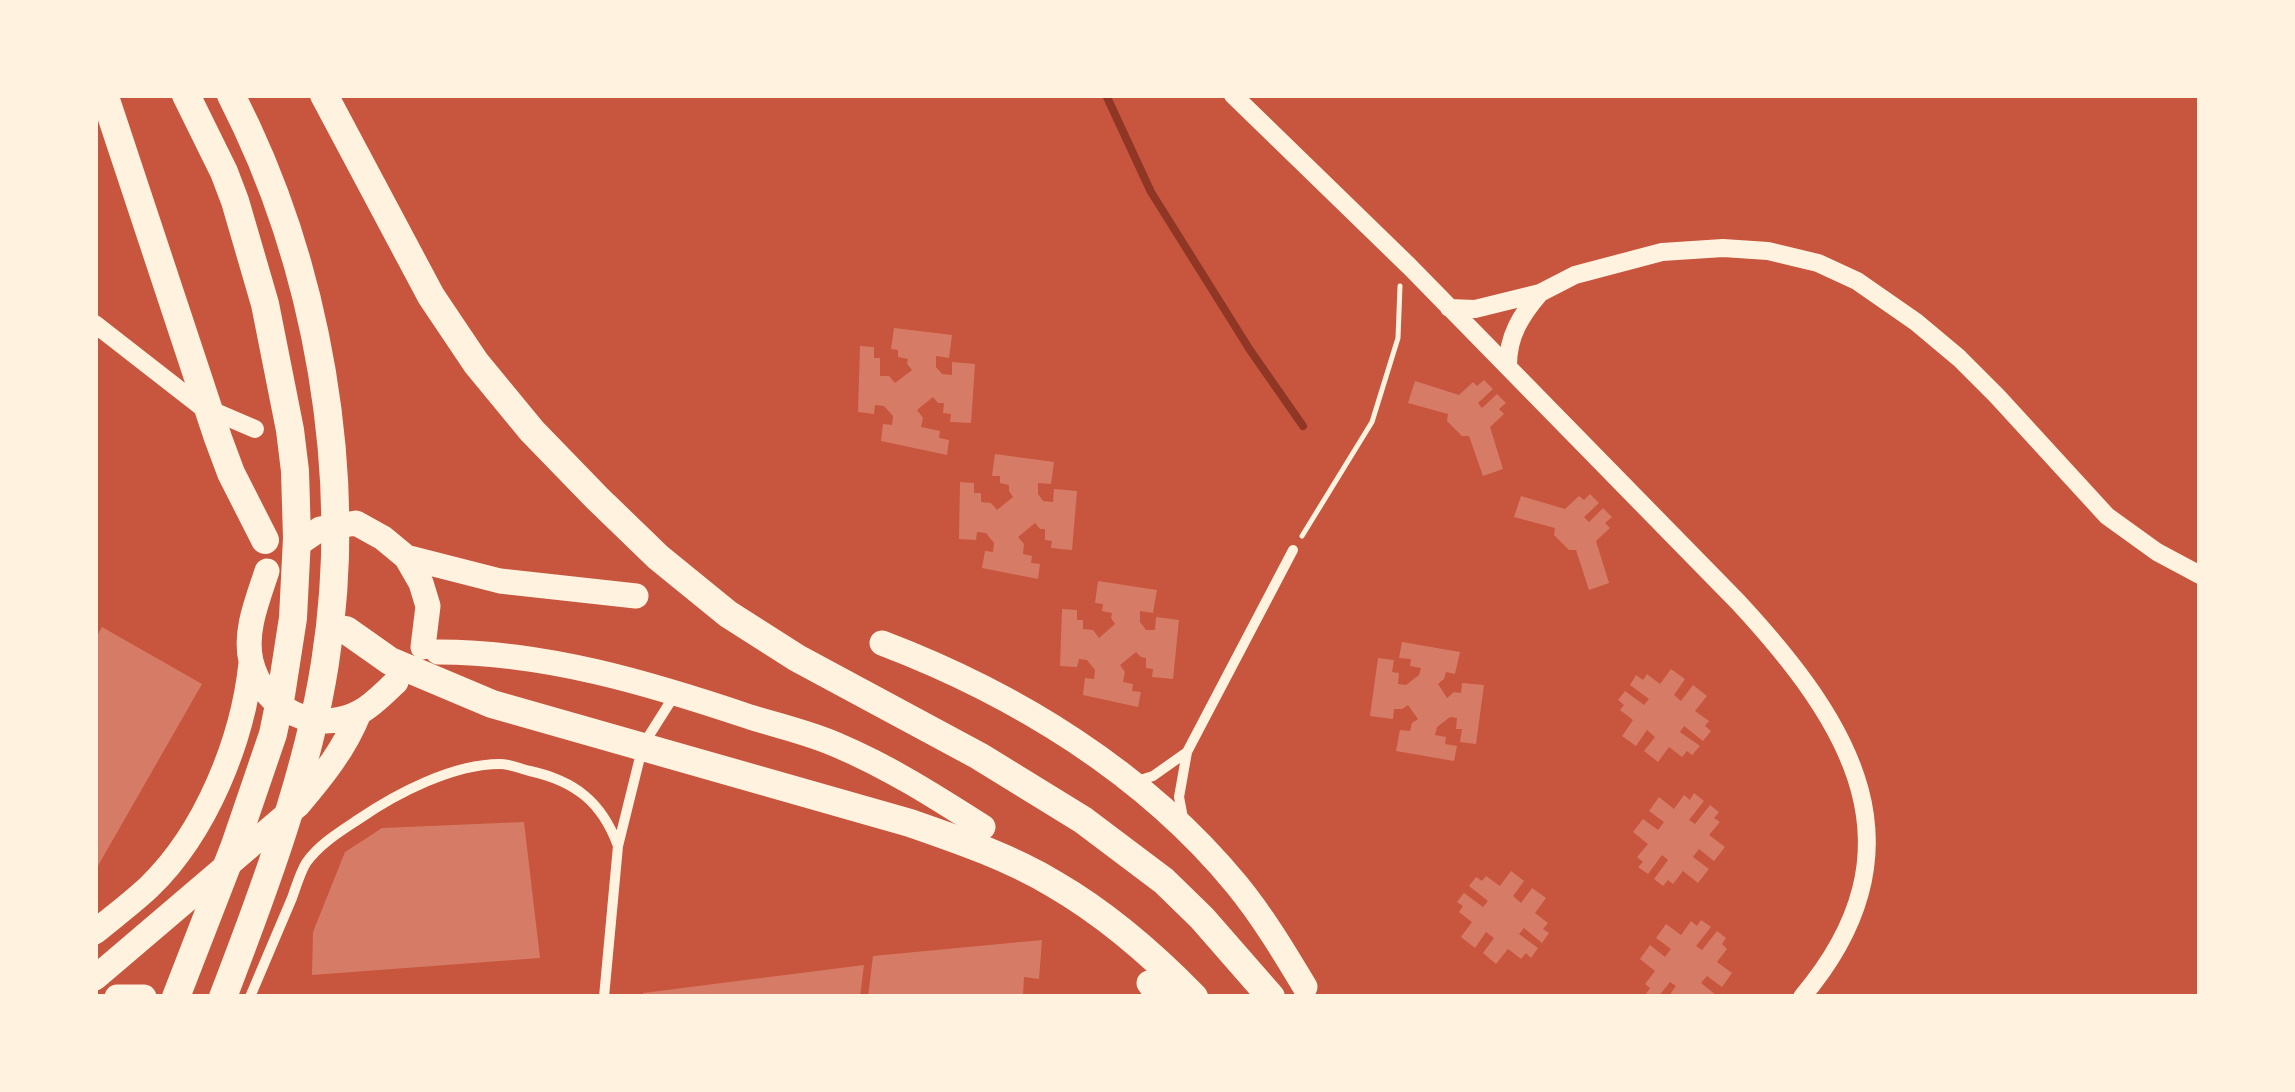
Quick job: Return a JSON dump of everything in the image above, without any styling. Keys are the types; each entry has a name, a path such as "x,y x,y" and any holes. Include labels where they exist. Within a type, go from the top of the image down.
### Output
{"highway":[{"path":"176,997 273,734 287,658 295,580 297,500 290,430 265,304 224,172 186,95"},
{"path":"223,997 307,747 325,663 335,561 334,459 322,372 289,241 259,156 230,95"},
{"path":"324,95 396,234 476,363 532,431 596,498 728,614 797,658 979,756 1083,820 1164,881 1272,997"},
{"path":"106,97 218,438 265,540"},
{"path":"346,630 390,660 492,704 910,824 999,856 1094,910 1194,997"}],"main road":[{"path":"298,544 320,529 356,524 383,538 406,558 421,583 428,606 431,650 561,664 676,692 834,743 895,772 983,827"},
{"path":"406,558 500,581 636,596"},
{"path":"95,932 150,886 204,816 241,722 254,614 267,570"},
{"path":"882,642 1003,696 1077,742 1131,783 1236,884 1304,986"},
{"path":"251,662 263,689 284,710 304,720 327,722 360,713 396,682"},
{"path":"95,978 298,805 349,740 360,713"},
{"path":"116,997 144,997"}],"street":[{"path":"1233,95 1508,365 1768,633 1823,706 1859,782 1867,831 1863,879 1848,928 1818,979 1802,997"},
{"path":"1449,308 1475,309 1540,292 1588,270 1662,252 1722,248 1768,251 1818,263 1857,281 1916,322 1997,396 2107,516 2157,552 2200,575"},
{"path":"1508,365 1517,323 1540,292"},
{"path":"95,324 199,405 256,428"},
{"path":"1184,831 1179,796 1188,752 1293,550"},
{"path":"604,997 618,846 642,746 676,692"},
{"path":"1131,783 1153,776 1188,752"},
{"path":"250,997 306,863 331,838 382,803 418,786 462,770 501,764 544,774 562,780 586,796 602,812 618,846"}],"path":[{"path":"1293,550 1372,422 1398,338 1400,289"}],"building":[{"path":"894,328 952,335 949,358 936,356 936,367 942,374 952,375 952,362 975,364 971,423 950,422 951,414 943,413 944,403 933,397 917,410 923,418 921,427 940,431 939,438 949,440 947,455 881,441 883,424 892,425 893,416 884,406 875,405 874,414 858,412 860,346 874,347 874,358 880,358 880,376 889,376 895,383 912,370 908,359 898,357 898,350 891,349"},
{"path":"1484,380 1493,389 1478,403 1482,408 1497,394 1506,403 1499,409 1504,414 1490,427 1503,469 1483,476 1469,436 1462,436 1447,421 1448,414 1408,403 1415,381 1459,395 1473,382 1477,386"},
{"path":"995,454 1054,462 1051,484 1038,483 1043,501 1053,502 1054,489 1077,491 1072,550 1051,548 1052,541 1045,540 1045,529 1035,523 1018,537 1024,544 1023,554 1032,556 1031,563 1040,564 1038,579 982,568 985,551 993,552 994,543 986,533 977,532 976,540 959,539 960,482 974,483 974,493 981,493 981,502 991,503 997,510 1013,497 1009,485 1000,483 1000,476 992,476"},
{"path":"1590,494 1599,503 1584,517 1589,522 1603,508 1612,517 1605,523 1610,528 1596,541 1609,583 1589,590 1576,550 1569,550 1554,535 1555,528 1514,517 1521,496 1565,509 1579,496 1584,500"},
{"path":"1098,581 1157,590 1153,613 1140,611 1140,622 1146,630 1155,630 1156,617 1179,620 1173,679 1152,677 1153,669 1146,668 1146,658 1136,652 1120,665 1125,672 1123,682 1133,684 1132,691 1141,692 1138,707 1083,695 1085,678 1094,679 1095,670 1087,660 1079,659 1077,667 1060,666 1062,609 1077,610 1077,620 1083,620 1083,629 1093,630 1099,638 1115,624 1112,613 1102,611 1103,604 1095,603"},
{"path":"102,627 202,684 95,871 95,640"},
{"path":"1402,642 1460,652 1455,674 1446,672 1438,684 1447,698 1454,692 1461,693 1462,683 1484,685 1476,744 1460,742 1462,729 1456,729 1457,718 1450,717 1437,727 1435,735 1446,737 1445,744 1457,746 1454,761 1396,751 1400,730 1410,731 1418,719 1408,705 1394,709 1393,719 1370,716 1378,658 1394,660 1392,672 1399,673 1398,684 1406,685 1419,675 1421,668 1410,666 1411,659 1399,658"},
{"path":"1671,669 1685,679 1674,695 1681,701 1693,685 1707,696 1695,711 1709,721 1705,726 1711,731 1703,741 1684,726 1680,732 1700,746 1692,755 1687,751 1682,757 1669,747 1658,762 1644,751 1655,737 1647,730 1636,746 1622,736 1633,720 1620,710 1624,705 1618,700 1625,691 1644,705 1649,699 1630,685 1636,675 1643,680 1647,674 1660,684"},
{"path":"1694,793 1704,801 1689,820 1695,824 1710,805 1719,812 1714,818 1720,822 1709,835 1725,847 1714,861 1699,849 1693,857 1709,869 1698,883 1683,871 1673,884 1668,880 1663,886 1654,879 1668,860 1662,855 1648,874 1638,867 1643,862 1637,857 1648,844 1633,832 1643,819 1658,830 1664,822 1649,811 1659,797 1674,809 1684,795 1690,800"},
{"path":"524,822 540,958 312,975 313,932 345,852 382,828"},
{"path":"1511,871 1524,881 1513,896 1521,903 1532,888 1546,898 1535,913 1548,923 1543,929 1549,933 1542,943 1524,928 1519,934 1538,948 1531,958 1526,953 1521,959 1508,949 1496,964 1483,953 1494,938 1486,932 1475,948 1461,937 1472,922 1459,912 1463,906 1457,902 1464,893 1483,907 1488,901 1469,886 1476,877 1482,881 1486,876 1500,886"},
{"path":"1701,920 1711,927 1696,946 1702,950 1717,931 1726,938 1722,944 1727,949 1717,962 1732,973 1722,987 1707,976 1701,983 1715,997 1668,997 1676,986 1670,982 1658,997 1650,997 1646,994 1650,988 1645,984 1655,971 1640,959 1650,945 1665,957 1671,949 1656,938 1666,924 1681,935 1691,921 1697,926"},
{"path":"1042,940 1039,979 1024,977 1023,997 868,997 873,956"},
{"path":"864,965 860,997 643,997 643,993"}],"waterway":[{"path":"1106,95 1151,192 1250,350 1303,426"}]}
